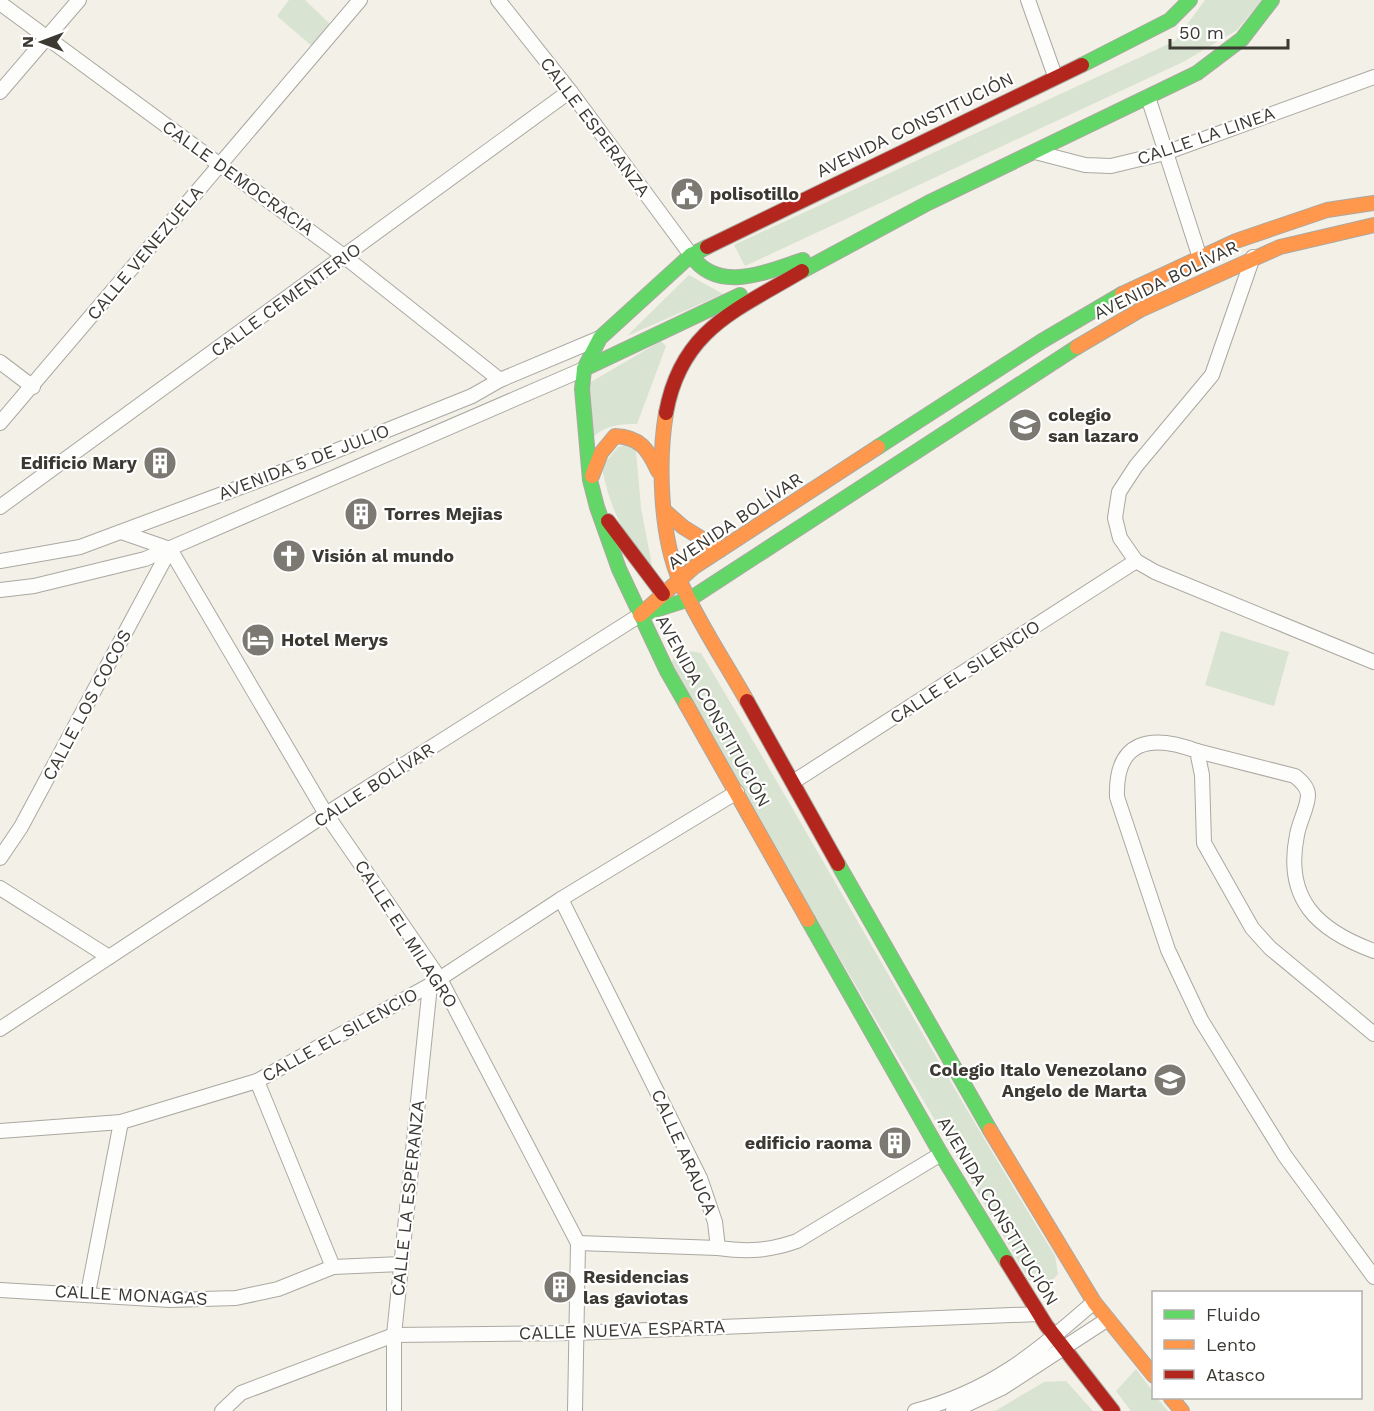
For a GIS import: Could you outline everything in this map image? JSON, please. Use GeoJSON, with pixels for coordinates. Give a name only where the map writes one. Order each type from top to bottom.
{"type":"FeatureCollection","features":[{"type":"Feature","properties":{"kind":"main road","name":"AVENIDA CONSTITUCIÓN"},"geometry":{"type":"LineString","coordinates":[[1113,1411],[1054,1337],[941,1154],[667,671],[619,569],[597,507],[590,480],[582,389],[584,369],[600,338],[691,255],[1170,20],[1190,0]]}},
{"type":"Feature","properties":{"kind":"main road","name":"AVENIDA CONSTITUCIÓN"},"geometry":{"type":"LineString","coordinates":[[1152,1374],[1094,1302],[950,1064],[679,580],[665,506],[660,457],[663,423],[669,398],[690,350],[706,329],[832,252],[1197,73],[1242,39],[1272,0]]}},
{"type":"Feature","properties":{"kind":"main road","name":"AVENIDA BOLÍVAR"},"geometry":{"type":"LineString","coordinates":[[640,615],[679,580],[720,550],[1101,305],[1134,287],[1236,241],[1327,210],[1374,203]]}},
{"type":"Feature","properties":{"kind":"main road","name":"AVENIDA BOLÍVAR"},"geometry":{"type":"LineString","coordinates":[[640,615],[690,599],[853,490],[1100,331],[1253,257],[1280,247],[1374,225]]}},
{"type":"Feature","properties":{"kind":"main road"},"geometry":{"type":"LineString","coordinates":[[691,255],[695,262],[734,279],[752,277],[832,252]]}},
{"type":"Feature","properties":{"kind":"main road"},"geometry":{"type":"LineString","coordinates":[[584,369],[832,252]]}},
{"type":"Feature","properties":{"kind":"main road"},"geometry":{"type":"LineString","coordinates":[[590,480],[601,453],[609,442],[615,436],[630,436],[649,450],[665,506],[683,527],[720,550]]}},
{"type":"Feature","properties":{"kind":"main road"},"geometry":{"type":"LineString","coordinates":[[597,507],[663,594]]}},
{"type":"Feature","properties":{"kind":"main road"},"geometry":{"type":"LineString","coordinates":[[1172,1399],[1182,1411]]}},
{"type":"Feature","properties":{"kind":"street"},"geometry":{"type":"LineString","coordinates":[[0,92],[79,0]]}},
{"type":"Feature","properties":{"kind":"street","name":"CALLE VENEZUELA"},"geometry":{"type":"LineString","coordinates":[[0,423],[360,0]]}},
{"type":"Feature","properties":{"kind":"street","name":"CALLE ESPERANZA"},"geometry":{"type":"LineString","coordinates":[[498,0],[570,91],[691,255]]}},
{"type":"Feature","properties":{"kind":"street"},"geometry":{"type":"LineString","coordinates":[[1028,0],[1055,76]]}},
{"type":"Feature","properties":{"kind":"street","name":"CALLE DEMOCRACIA"},"geometry":{"type":"LineString","coordinates":[[0,3],[345,257],[500,380]]}},
{"type":"Feature","properties":{"kind":"street","name":"CALLE LA LINEA"},"geometry":{"type":"LineString","coordinates":[[1035,152],[1085,165],[1111,166],[1165,153],[1374,77]]}},
{"type":"Feature","properties":{"kind":"street","name":"CALLE CEMENTERIO"},"geometry":{"type":"LineString","coordinates":[[0,507],[570,91]]}},
{"type":"Feature","properties":{"kind":"street"},"geometry":{"type":"LineString","coordinates":[[1148,97],[1200,258]]}},
{"type":"Feature","properties":{"kind":"street"},"geometry":{"type":"LineString","coordinates":[[1253,257],[1212,375],[1136,466],[1119,492],[1115,518],[1120,538],[1136,561],[1155,572],[1374,662]]}},
{"type":"Feature","properties":{"kind":"street","name":"AVENIDA 5 DE JULIO"},"geometry":{"type":"LineString","coordinates":[[0,561],[80,547],[309,462],[472,396],[500,380],[600,338]]}},
{"type":"Feature","properties":{"kind":"street"},"geometry":{"type":"LineString","coordinates":[[0,362],[33,387]]}},
{"type":"Feature","properties":{"kind":"street","name":"AVENIDA 5 DE JULIO"},"geometry":{"type":"LineString","coordinates":[[0,590],[34,586],[106,569],[170,549],[584,369]]}},
{"type":"Feature","properties":{"kind":"street"},"geometry":{"type":"LineString","coordinates":[[120,532],[170,549]]}},
{"type":"Feature","properties":{"kind":"street","name":"CALLE EL MILAGRO"},"geometry":{"type":"LineString","coordinates":[[170,549],[326,814],[435,982],[578,1243],[575,1411]]}},
{"type":"Feature","properties":{"kind":"street","name":"CALLE LOS COCOS"},"geometry":{"type":"LineString","coordinates":[[0,858],[21,827],[170,549]]}},
{"type":"Feature","properties":{"kind":"street","name":"CALLE EL SILENCIO"},"geometry":{"type":"LineString","coordinates":[[793,782],[1136,561]]}},
{"type":"Feature","properties":{"kind":"street","name":"CALLE BOLÍVAR"},"geometry":{"type":"LineString","coordinates":[[0,1029],[326,814],[640,615]]}},
{"type":"Feature","properties":{"kind":"street"},"geometry":{"type":"LineString","coordinates":[[1374,951],[1333,933],[1312,914],[1297,888],[1293,860],[1297,833],[1308,794],[1304,784],[1296,776],[1197,751],[1176,743],[1142,742],[1122,763],[1116,778],[1117,797],[1133,851],[1168,950],[1201,1020],[1285,1156],[1374,1277]]}},
{"type":"Feature","properties":{"kind":"street"},"geometry":{"type":"LineString","coordinates":[[1197,751],[1202,775],[1204,843],[1252,928],[1270,948],[1374,1034]]}},
{"type":"Feature","properties":{"kind":"street","name":"CALLE EL SILENCIO"},"geometry":{"type":"LineString","coordinates":[[0,1131],[121,1122],[257,1081],[435,982],[561,899],[737,792]]}},
{"type":"Feature","properties":{"kind":"street"},"geometry":{"type":"LineString","coordinates":[[0,888],[109,957]]}},
{"type":"Feature","properties":{"kind":"street","name":"CALLE ARAUCA"},"geometry":{"type":"LineString","coordinates":[[561,899],[700,1178],[715,1222],[717,1248]]}},
{"type":"Feature","properties":{"kind":"street","name":"CALLE LA ESPERANZA"},"geometry":{"type":"LineString","coordinates":[[394,1411],[394,1335],[400,1264],[435,982]]}},
{"type":"Feature","properties":{"kind":"street"},"geometry":{"type":"LineString","coordinates":[[257,1081],[333,1267]]}},
{"type":"Feature","properties":{"kind":"street"},"geometry":{"type":"LineString","coordinates":[[88,1293],[121,1122]]}},
{"type":"Feature","properties":{"kind":"street"},"geometry":{"type":"LineString","coordinates":[[578,1243],[717,1248],[746,1252],[773,1250],[796,1241],[941,1154]]}},
{"type":"Feature","properties":{"kind":"street","name":"CALLE MONAGAS"},"geometry":{"type":"LineString","coordinates":[[0,1290],[88,1293],[170,1300],[236,1298],[279,1289],[333,1267],[400,1264]]}},
{"type":"Feature","properties":{"kind":"street"},"geometry":{"type":"LineString","coordinates":[[915,1411],[947,1402],[1000,1378],[1054,1337],[1094,1302]]}},
{"type":"Feature","properties":{"kind":"street","name":"CALLE NUEVA ESPARTA"},"geometry":{"type":"LineString","coordinates":[[222,1411],[241,1393],[394,1335],[575,1333],[1039,1314]]}},
{"type":"Feature","properties":{"kind":"street"},"geometry":{"type":"LineString","coordinates":[[953,1411],[1002,1388],[1107,1319]]}},
{"type":"Feature","properties":{"kind":"green space"},"geometry":{"type":"Polygon","coordinates":[[[289,0],[305,0],[331,25],[312,46],[277,16],[289,0]]]}},
{"type":"Feature","properties":{"kind":"green space"},"geometry":{"type":"Polygon","coordinates":[[[1205,0],[1262,0],[1237,30],[1183,62],[745,266],[734,245],[1175,41],[1205,0]]]}},
{"type":"Feature","properties":{"kind":"green space"},"geometry":{"type":"Polygon","coordinates":[[[689,275],[723,294],[627,336],[689,275]]]}},
{"type":"Feature","properties":{"kind":"green space"},"geometry":{"type":"Polygon","coordinates":[[[661,341],[666,346],[637,424],[613,426],[602,430],[592,438],[584,386],[661,341]]]}},
{"type":"Feature","properties":{"kind":"green space"},"geometry":{"type":"Polygon","coordinates":[[[627,445],[636,451],[641,508],[653,571],[620,523],[605,482],[602,467],[618,447],[627,445]]]}},
{"type":"Feature","properties":{"kind":"green space"},"geometry":{"type":"Polygon","coordinates":[[[1221,631],[1289,652],[1274,706],[1205,685],[1221,631]]]}},
{"type":"Feature","properties":{"kind":"green space"},"geometry":{"type":"Polygon","coordinates":[[[685,650],[701,653],[1055,1256],[1058,1274],[1051,1282],[1029,1280],[669,668],[675,655],[685,650]]]}},
{"type":"Feature","properties":{"kind":"green space"},"geometry":{"type":"Polygon","coordinates":[[[1136,1369],[1152,1391],[1152,1399],[1158,1399],[1168,1411],[1131,1411],[1116,1391],[1136,1369]]]}},
{"type":"Feature","properties":{"kind":"green space"},"geometry":{"type":"Polygon","coordinates":[[[1066,1381],[1093,1411],[995,1411],[1044,1382],[1066,1381]]]}},
{"type":"Feature","properties":{"kind":"traffic: fast"},"geometry":{"type":"LineString","coordinates":[[1082,65],[1170,20],[1190,0]]}},
{"type":"Feature","properties":{"kind":"traffic: fast"},"geometry":{"type":"LineString","coordinates":[[802,271],[928,203],[1197,73],[1242,39],[1272,0]]}},
{"type":"Feature","properties":{"kind":"traffic: fast"},"geometry":{"type":"LineString","coordinates":[[686,704],[667,671],[619,569],[597,507],[590,480],[582,389],[584,369],[600,338],[691,255],[707,247]]}},
{"type":"Feature","properties":{"kind":"traffic: fast"},"geometry":{"type":"LineString","coordinates":[[691,255],[702,267],[715,274],[729,277],[759,274],[803,260]]}},
{"type":"Feature","properties":{"kind":"traffic: fast"},"geometry":{"type":"LineString","coordinates":[[878,447],[1042,341],[1122,294]]}},
{"type":"Feature","properties":{"kind":"traffic: fast"},"geometry":{"type":"LineString","coordinates":[[584,369],[740,295]]}},
{"type":"Feature","properties":{"kind":"traffic: fast"},"geometry":{"type":"LineString","coordinates":[[646,613],[690,599],[1077,347]]}},
{"type":"Feature","properties":{"kind":"traffic: fast"},"geometry":{"type":"LineString","coordinates":[[838,864],[990,1130]]}},
{"type":"Feature","properties":{"kind":"traffic: fast"},"geometry":{"type":"LineString","coordinates":[[808,920],[941,1154],[1007,1262]]}},
{"type":"Feature","properties":{"kind":"traffic: slow"},"geometry":{"type":"LineString","coordinates":[[1122,294],[1236,241],[1327,210],[1374,203]]}},
{"type":"Feature","properties":{"kind":"traffic: slow"},"geometry":{"type":"LineString","coordinates":[[1077,347],[1140,310],[1280,247],[1374,225]]}},
{"type":"Feature","properties":{"kind":"traffic: slow"},"geometry":{"type":"LineString","coordinates":[[666,413],[662,453],[662,498],[673,563],[695,612],[747,701]]}},
{"type":"Feature","properties":{"kind":"traffic: slow"},"geometry":{"type":"LineString","coordinates":[[592,476],[601,453],[615,436],[631,439],[642,446],[651,456],[658,471]]}},
{"type":"Feature","properties":{"kind":"traffic: slow"},"geometry":{"type":"LineString","coordinates":[[640,615],[694,567],[878,447]]}},
{"type":"Feature","properties":{"kind":"traffic: slow"},"geometry":{"type":"LineString","coordinates":[[666,512],[683,527],[720,550]]}},
{"type":"Feature","properties":{"kind":"traffic: slow"},"geometry":{"type":"LineString","coordinates":[[686,704],[808,920]]}},
{"type":"Feature","properties":{"kind":"traffic: slow"},"geometry":{"type":"LineString","coordinates":[[990,1130],[1094,1302],[1152,1374]]}},
{"type":"Feature","properties":{"kind":"traffic: slow"},"geometry":{"type":"LineString","coordinates":[[1172,1399],[1182,1411]]}},
{"type":"Feature","properties":{"kind":"traffic: jam"},"geometry":{"type":"LineString","coordinates":[[707,247],[1082,65]]}},
{"type":"Feature","properties":{"kind":"traffic: jam"},"geometry":{"type":"LineString","coordinates":[[666,413],[673,384],[684,361],[698,341],[734,311],[802,271]]}},
{"type":"Feature","properties":{"kind":"traffic: jam"},"geometry":{"type":"LineString","coordinates":[[608,521],[663,594]]}},
{"type":"Feature","properties":{"kind":"traffic: jam"},"geometry":{"type":"LineString","coordinates":[[747,701],[838,864]]}},
{"type":"Feature","properties":{"kind":"traffic: jam"},"geometry":{"type":"LineString","coordinates":[[1007,1262],[1046,1325],[1113,1411]]}},
{"type":"Feature","properties":{"kind":"place","name":"polisotillo"},"geometry":{"type":"Point","coordinates":[687,194]}},
{"type":"Feature","properties":{"kind":"place","name":"colegio san lazaro"},"geometry":{"type":"Point","coordinates":[1025,425]}},
{"type":"Feature","properties":{"kind":"place","name":"Edificio Mary"},"geometry":{"type":"Point","coordinates":[160,463]}},
{"type":"Feature","properties":{"kind":"place","name":"Torres Mejias"},"geometry":{"type":"Point","coordinates":[361,514]}},
{"type":"Feature","properties":{"kind":"place","name":"Visión al mundo"},"geometry":{"type":"Point","coordinates":[289,556]}},
{"type":"Feature","properties":{"kind":"place","name":"Hotel Merys"},"geometry":{"type":"Point","coordinates":[258,640]}},
{"type":"Feature","properties":{"kind":"place","name":"Colegio Italo Venezolano Angelo de Marta"},"geometry":{"type":"Point","coordinates":[1170,1080]}},
{"type":"Feature","properties":{"kind":"place","name":"edificio raoma"},"geometry":{"type":"Point","coordinates":[895,1143]}},
{"type":"Feature","properties":{"kind":"place","name":"Residencias las gaviotas"},"geometry":{"type":"Point","coordinates":[560,1287]}}]}
